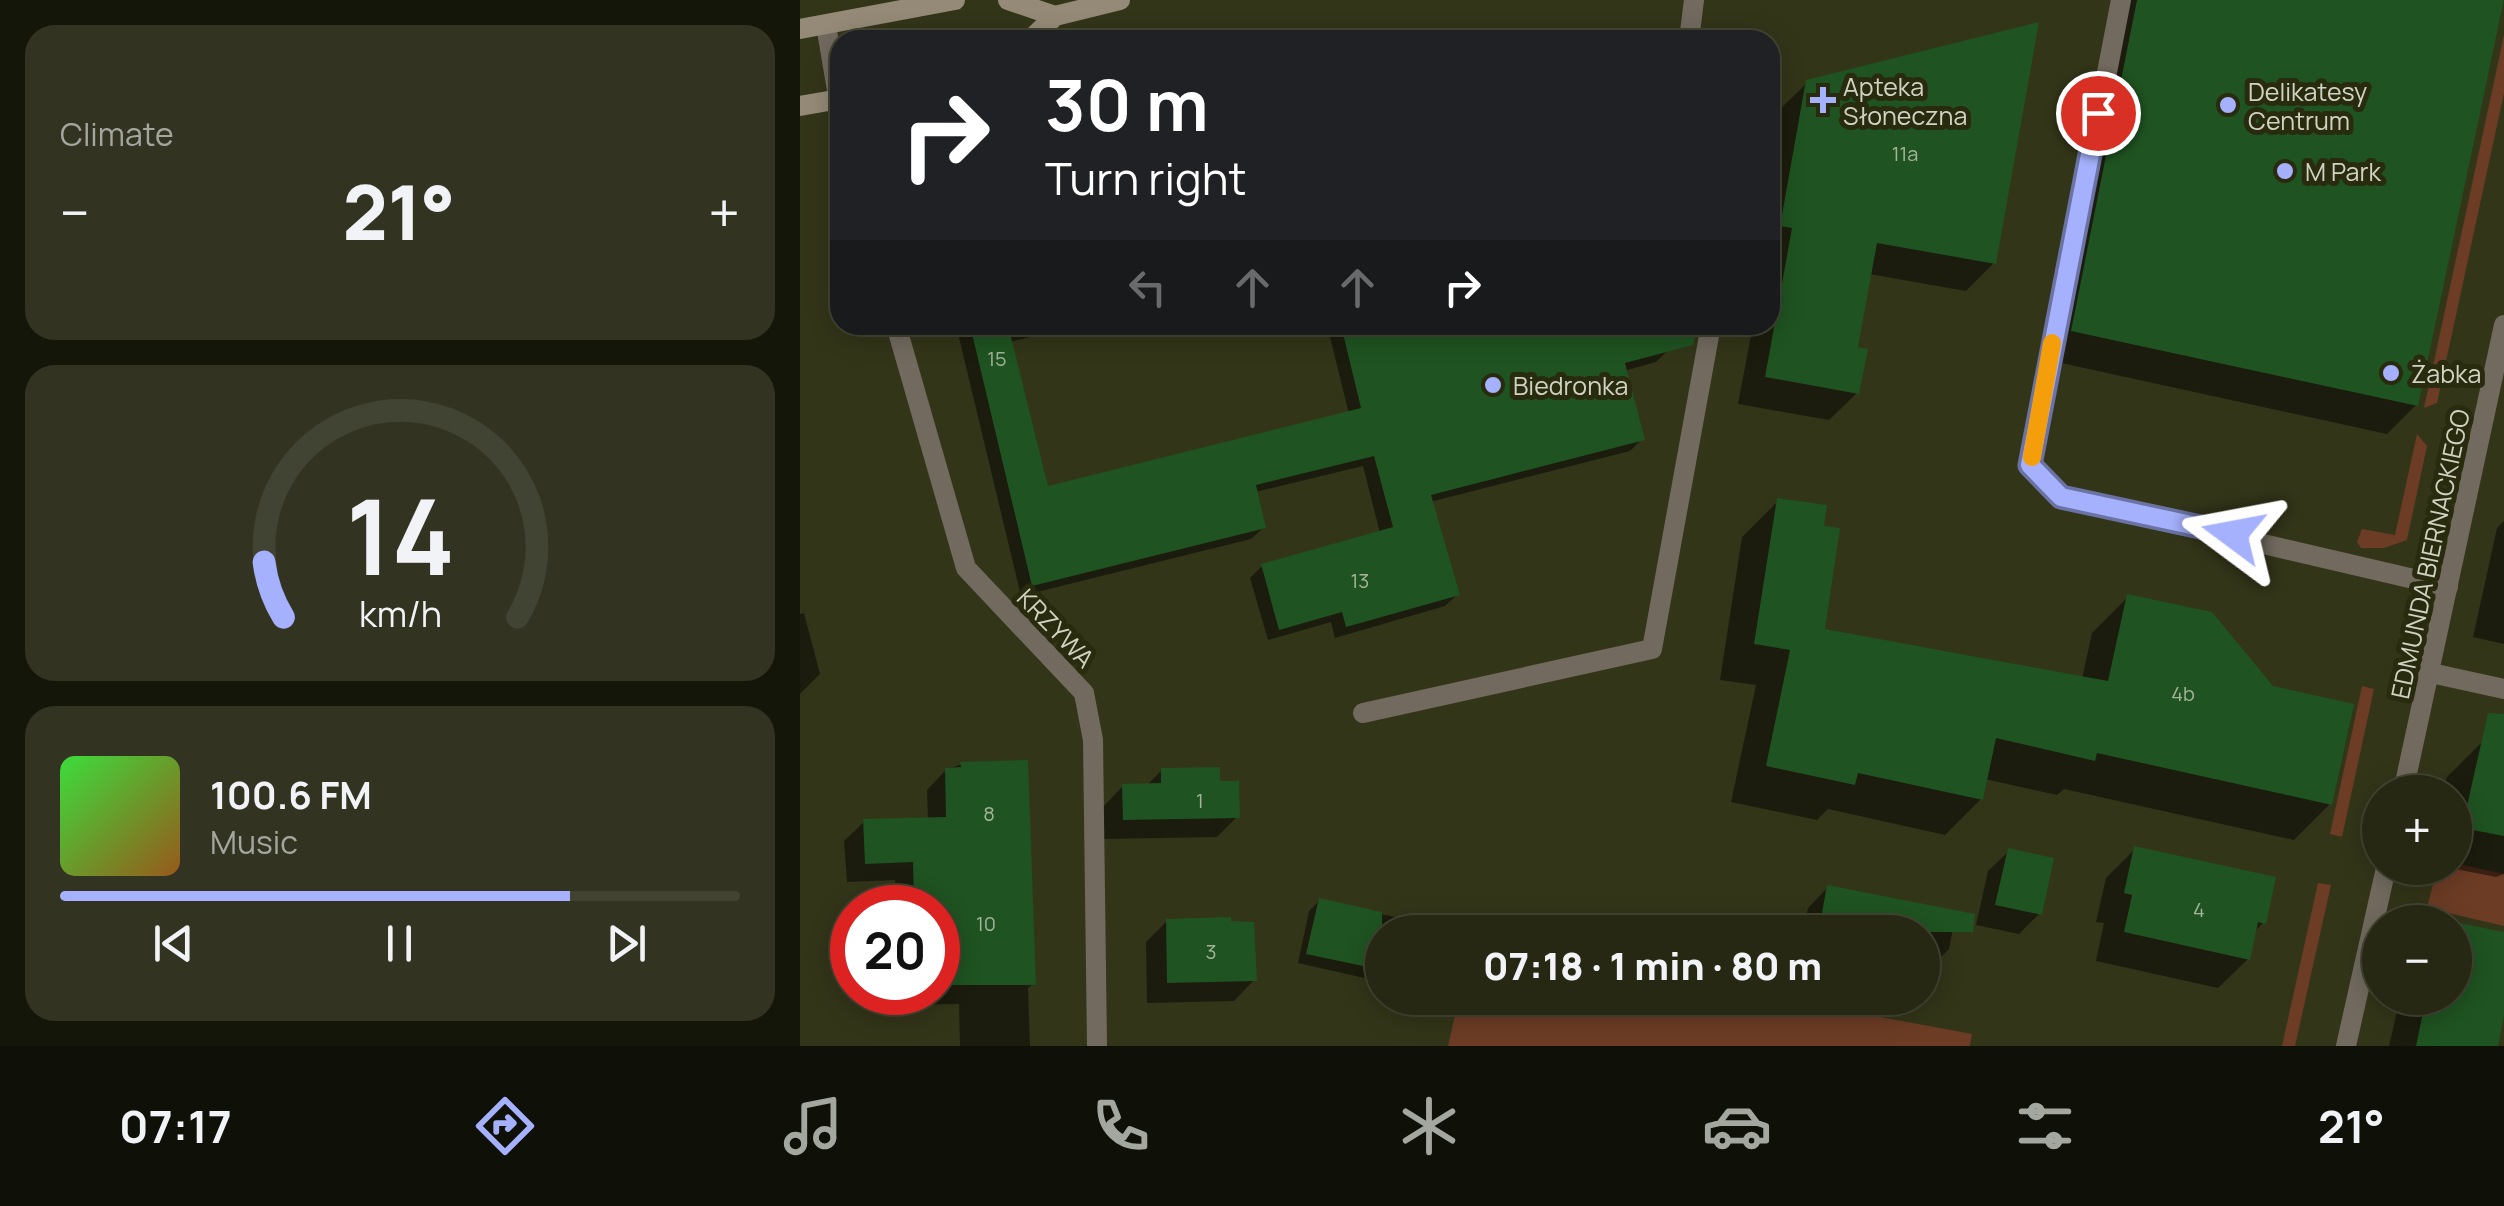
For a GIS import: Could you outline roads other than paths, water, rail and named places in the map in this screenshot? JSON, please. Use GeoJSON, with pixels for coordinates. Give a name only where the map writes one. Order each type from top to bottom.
{"type":"FeatureCollection","features":[{"type":"Feature","properties":{"kind":"street"},"geometry":{"type":"LineString","coordinates":[[800,29],[955,0]]}},
{"type":"Feature","properties":{"kind":"street"},"geometry":{"type":"LineString","coordinates":[[1008,0],[1055,16]]}},
{"type":"Feature","properties":{"kind":"street"},"geometry":{"type":"LineString","coordinates":[[1040,30],[1055,16],[1120,0]]}},
{"type":"Feature","properties":{"kind":"street"},"geometry":{"type":"LineString","coordinates":[[1690,30],[1694,0]]}},
{"type":"Feature","properties":{"kind":"street"},"geometry":{"type":"LineString","coordinates":[[2120,0],[2030,465],[2061,497],[2448,586]]}},
{"type":"Feature","properties":{"kind":"street"},"geometry":{"type":"LineString","coordinates":[[826,26],[830,49]]}},
{"type":"Feature","properties":{"kind":"street"},"geometry":{"type":"LineString","coordinates":[[800,106],[830,103]]}},
{"type":"Feature","properties":{"kind":"street","name":"EDMUNDA BIERNACKIEGO"},"geometry":{"type":"LineString","coordinates":[[2407,775],[2501,354],[2504,325]]}},
{"type":"Feature","properties":{"kind":"street","name":"KRZYWA"},"geometry":{"type":"LineString","coordinates":[[899,335],[966,568],[1084,693],[1093,740],[1098,1046]]}},
{"type":"Feature","properties":{"kind":"street"},"geometry":{"type":"LineString","coordinates":[[1364,714],[1652,648],[1709,335]]}},
{"type":"Feature","properties":{"kind":"street"},"geometry":{"type":"LineString","coordinates":[[2431,672],[2504,689]]}},
{"type":"Feature","properties":{"kind":"street"},"geometry":{"type":"LineString","coordinates":[[2346,1046],[2382,885]]}},
{"type":"Feature","properties":{"kind":"place","name":"Apteka Słoneczna"},"geometry":{"type":"Point","coordinates":[1823,100]}},
{"type":"Feature","properties":{"kind":"place","name":"Delikatesy Centrum"},"geometry":{"type":"Point","coordinates":[2228,105]}},
{"type":"Feature","properties":{"kind":"place","name":"M Park"},"geometry":{"type":"Point","coordinates":[2285,171]}},
{"type":"Feature","properties":{"kind":"place","name":"Żabka"},"geometry":{"type":"Point","coordinates":[2391,373]}},
{"type":"Feature","properties":{"kind":"place","name":"Biedronka"},"geometry":{"type":"Point","coordinates":[1493,385]}}]}
